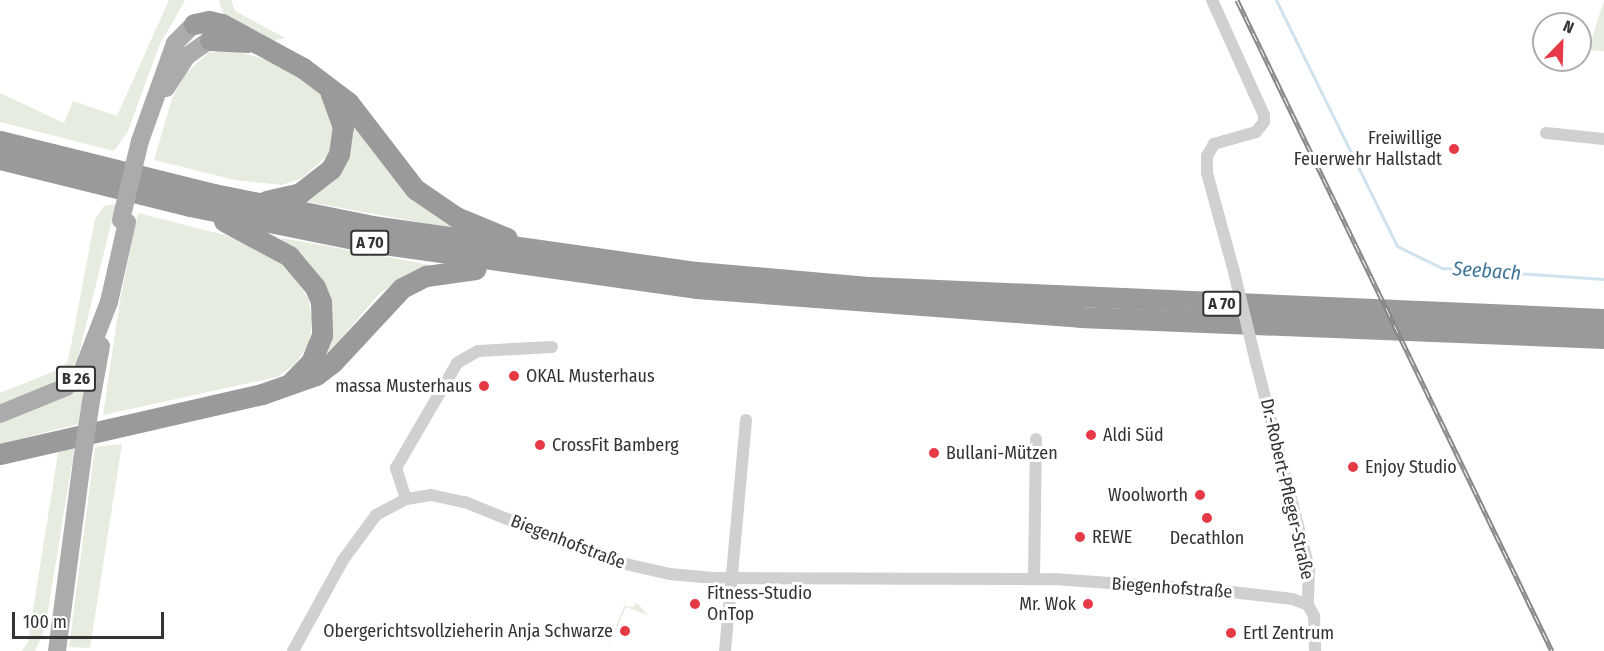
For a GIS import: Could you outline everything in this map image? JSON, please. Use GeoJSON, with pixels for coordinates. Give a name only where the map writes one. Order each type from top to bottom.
{"type":"FeatureCollection","features":[{"type":"Feature","properties":{"kind":"highway"},"geometry":{"type":"LineString","coordinates":[[194,24],[209,21],[222,24],[325,83],[348,102],[398,171],[434,204],[551,262]]}},
{"type":"Feature","properties":{"kind":"highway"},"geometry":{"type":"LineString","coordinates":[[210,40],[253,43]]}},
{"type":"Feature","properties":{"kind":"highway"},"geometry":{"type":"LineString","coordinates":[[253,202],[300,193],[331,169],[341,145],[343,127],[340,111],[325,83]]}},
{"type":"Feature","properties":{"kind":"highway","name":"A 70"},"geometry":{"type":"LineString","coordinates":[[0,141],[253,202],[551,262],[870,287],[1604,319]]}},
{"type":"Feature","properties":{"kind":"highway","name":"A 70"},"geometry":{"type":"LineString","coordinates":[[0,159],[190,206],[369,242],[551,262],[874,304],[1133,320],[1604,338]]}},
{"type":"Feature","properties":{"kind":"highway"},"geometry":{"type":"LineString","coordinates":[[190,206],[272,244],[289,256],[315,287],[321,302],[322,334],[311,362],[287,386]]}},
{"type":"Feature","properties":{"kind":"highway"},"geometry":{"type":"LineString","coordinates":[[0,454],[287,386],[316,375],[332,363],[388,299],[426,276],[472,269],[551,262]]}},
{"type":"Feature","properties":{"kind":"main road","name":"B 26"},"geometry":{"type":"LineString","coordinates":[[57,651],[91,401],[124,221],[143,142],[175,43],[194,24]]}},
{"type":"Feature","properties":{"kind":"main road","name":"B 26"},"geometry":{"type":"LineString","coordinates":[[143,142],[172,74],[193,50],[210,40]]}},
{"type":"Feature","properties":{"kind":"main road","name":"B 26"},"geometry":{"type":"LineString","coordinates":[[0,414],[75,381],[91,351],[109,302]]}},
{"type":"Feature","properties":{"kind":"main road"},"geometry":{"type":"LineString","coordinates":[[44,651],[60,626]]}},
{"type":"Feature","properties":{"kind":"street","name":"Dr.-Robert-Pfleger-Straße"},"geometry":{"type":"LineString","coordinates":[[1212,0],[1259,97],[1264,122],[1251,134],[1214,144],[1207,156],[1207,172],[1309,569],[1308,605],[1314,616],[1315,651]]}},
{"type":"Feature","properties":{"kind":"street"},"geometry":{"type":"LineString","coordinates":[[1546,133],[1604,139]]}},
{"type":"Feature","properties":{"kind":"street"},"geometry":{"type":"LineString","coordinates":[[406,499],[397,480],[396,468],[457,363],[478,351],[552,346]]}},
{"type":"Feature","properties":{"kind":"street"},"geometry":{"type":"LineString","coordinates":[[725,651],[746,420]]}},
{"type":"Feature","properties":{"kind":"street"},"geometry":{"type":"LineString","coordinates":[[1034,579],[1036,439]]}},
{"type":"Feature","properties":{"kind":"street","name":"Biegenhofstraße"},"geometry":{"type":"LineString","coordinates":[[293,651],[363,529],[385,507],[406,499],[431,495],[465,502],[590,554],[641,569],[733,578],[1034,579],[1222,591],[1293,599],[1308,605]]}},
{"type":"Feature","properties":{"kind":"shaded area"},"geometry":{"type":"Polygon","coordinates":[[[169,0],[185,0],[159,46],[128,131],[114,151],[0,122],[0,93],[64,123],[73,101],[117,116],[169,0]]]}},
{"type":"Feature","properties":{"kind":"shaded area"},"geometry":{"type":"Polygon","coordinates":[[[219,0],[231,0],[235,11],[285,38],[272,41],[223,14],[219,0]]]}},
{"type":"Feature","properties":{"kind":"shaded area"},"geometry":{"type":"Polygon","coordinates":[[[1604,1],[1604,51],[1592,50],[1596,25],[1604,1]]]}},
{"type":"Feature","properties":{"kind":"shaded area"},"geometry":{"type":"Polygon","coordinates":[[[228,49],[274,62],[317,89],[329,103],[334,122],[329,154],[302,178],[282,185],[235,180],[154,160],[172,99],[185,74],[208,53],[228,49]]]}},
{"type":"Feature","properties":{"kind":"shaded area"},"geometry":{"type":"Polygon","coordinates":[[[346,117],[468,231],[298,200],[308,194],[346,117]]]}},
{"type":"Feature","properties":{"kind":"shaded area"},"geometry":{"type":"Polygon","coordinates":[[[116,204],[77,361],[57,383],[0,405],[0,393],[58,370],[68,361],[95,219],[104,206],[116,204]]]}},
{"type":"Feature","properties":{"kind":"shaded area"},"geometry":{"type":"Polygon","coordinates":[[[138,213],[228,236],[261,251],[290,270],[308,298],[312,319],[309,344],[295,364],[277,377],[103,415],[120,300],[138,213]]]}},
{"type":"Feature","properties":{"kind":"shaded area"},"geometry":{"type":"Polygon","coordinates":[[[281,238],[430,265],[401,278],[378,295],[319,364],[331,332],[281,238]]]}},
{"type":"Feature","properties":{"kind":"shaded area"},"geometry":{"type":"Polygon","coordinates":[[[76,391],[83,392],[78,424],[0,444],[0,423],[76,391]]]}},
{"type":"Feature","properties":{"kind":"shaded area"},"geometry":{"type":"Polygon","coordinates":[[[75,444],[45,629],[35,651],[22,651],[28,642],[59,447],[75,444]]]}},
{"type":"Feature","properties":{"kind":"shaded area"},"geometry":{"type":"Polygon","coordinates":[[[122,444],[90,648],[69,647],[95,447],[122,444]]]}},
{"type":"Feature","properties":{"kind":"shaded area"},"geometry":{"type":"Polygon","coordinates":[[[636,602],[648,615],[626,607],[607,651],[624,606],[634,607],[636,602]]]}},
{"type":"Feature","properties":{"kind":"waterway","name":"Seebach"},"geometry":{"type":"LineString","coordinates":[[1276,0],[1397,246],[1442,268],[1604,279]]}},
{"type":"Feature","properties":{"kind":"railway"},"geometry":{"type":"LineString","coordinates":[[1237,0],[1552,651]]}},
{"type":"Feature","properties":{"kind":"place","name":"Freiwillige Feuerwehr Hallstadt"},"geometry":{"type":"Point","coordinates":[1454,149]}},
{"type":"Feature","properties":{"kind":"place","name":"OKAL Musterhaus"},"geometry":{"type":"Point","coordinates":[514,376]}},
{"type":"Feature","properties":{"kind":"place","name":"massa Musterhaus"},"geometry":{"type":"Point","coordinates":[484,386]}},
{"type":"Feature","properties":{"kind":"place","name":"Aldi Süd"},"geometry":{"type":"Point","coordinates":[1091,435]}},
{"type":"Feature","properties":{"kind":"place","name":"CrossFit Bamberg"},"geometry":{"type":"Point","coordinates":[540,445]}},
{"type":"Feature","properties":{"kind":"place","name":"Bullani-Mützen"},"geometry":{"type":"Point","coordinates":[934,453]}},
{"type":"Feature","properties":{"kind":"place","name":"Enjoy Studio"},"geometry":{"type":"Point","coordinates":[1353,467]}},
{"type":"Feature","properties":{"kind":"place","name":"Woolworth"},"geometry":{"type":"Point","coordinates":[1200,495]}},
{"type":"Feature","properties":{"kind":"place","name":"Decathlon"},"geometry":{"type":"Point","coordinates":[1207,518]}},
{"type":"Feature","properties":{"kind":"place","name":"REWE"},"geometry":{"type":"Point","coordinates":[1080,537]}},
{"type":"Feature","properties":{"kind":"place","name":"Fitness-Studio OnTop"},"geometry":{"type":"Point","coordinates":[695,604]}},
{"type":"Feature","properties":{"kind":"place","name":"Mr. Wok"},"geometry":{"type":"Point","coordinates":[1088,604]}},
{"type":"Feature","properties":{"kind":"place","name":"Obergerichtsvollzieherin Anja Schwarze"},"geometry":{"type":"Point","coordinates":[625,631]}},
{"type":"Feature","properties":{"kind":"place","name":"Ertl Zentrum"},"geometry":{"type":"Point","coordinates":[1231,633]}}]}
